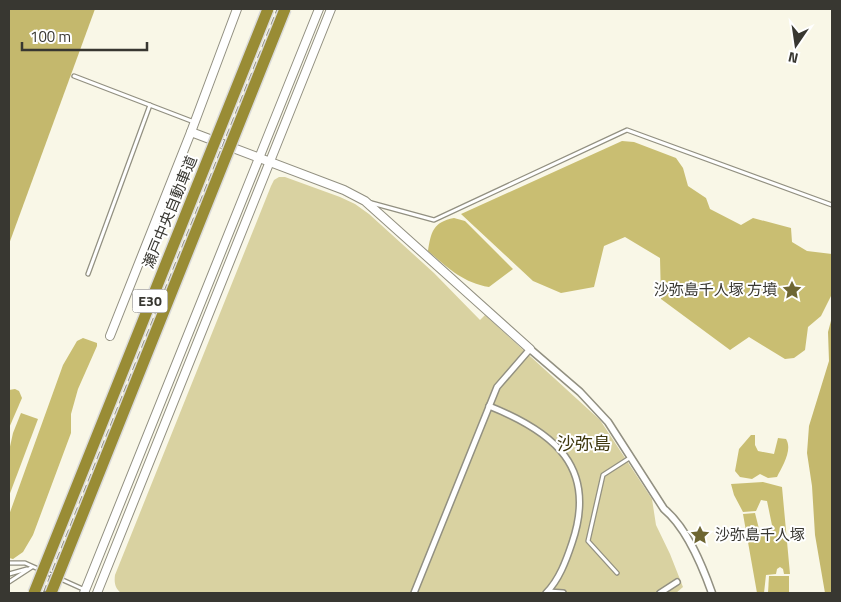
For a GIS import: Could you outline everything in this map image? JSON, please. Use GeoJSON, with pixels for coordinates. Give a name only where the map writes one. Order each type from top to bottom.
{"type":"FeatureCollection","features":[{"type":"Feature","properties":{"kind":"highway","name":"瀬戸中央自動車道"},"geometry":{"type":"LineString","coordinates":[[34,593],[268,9]]}},
{"type":"Feature","properties":{"kind":"highway","name":"瀬戸中央自動車道"},"geometry":{"type":"LineString","coordinates":[[52,593],[285,9]]}},
{"type":"Feature","properties":{"kind":"street"},"geometry":{"type":"LineString","coordinates":[[110,336],[195,122],[237,9]]}},
{"type":"Feature","properties":{"kind":"street"},"geometry":{"type":"LineString","coordinates":[[319,9],[85,592],[95,593],[331,9]]}},
{"type":"Feature","properties":{"kind":"street"},"geometry":{"type":"LineString","coordinates":[[191,132],[344,190],[365,202],[580,392],[608,422],[664,509],[695,551],[712,593]]}},
{"type":"Feature","properties":{"kind":"street"},"geometry":{"type":"LineString","coordinates":[[414,593],[497,388],[530,349]]}},
{"type":"Feature","properties":{"kind":"street"},"geometry":{"type":"LineString","coordinates":[[489,406],[514,416],[537,430],[559,449],[574,469],[580,505],[575,535],[566,560],[553,586],[547,592]]}},
{"type":"Feature","properties":{"kind":"street"},"geometry":{"type":"LineString","coordinates":[[660,593],[677,582]]}},
{"type":"Feature","properties":{"kind":"street"},"geometry":{"type":"LineString","coordinates":[[547,592],[563,593]]}},
{"type":"Feature","properties":{"kind":"lane"},"geometry":{"type":"LineString","coordinates":[[74,76],[195,122]]}},
{"type":"Feature","properties":{"kind":"lane"},"geometry":{"type":"LineString","coordinates":[[88,274],[150,105]]}},
{"type":"Feature","properties":{"kind":"lane"},"geometry":{"type":"LineString","coordinates":[[365,202],[376,203],[434,220],[627,130],[832,205]]}},
{"type":"Feature","properties":{"kind":"lane"},"geometry":{"type":"LineString","coordinates":[[617,573],[588,540],[603,475],[632,457]]}},
{"type":"Feature","properties":{"kind":"lane"},"geometry":{"type":"LineString","coordinates":[[9,563],[25,564],[33,567],[85,592]]}},
{"type":"Feature","properties":{"kind":"lane"},"geometry":{"type":"LineString","coordinates":[[9,574],[33,567]]}},
{"type":"Feature","properties":{"kind":"lane"},"geometry":{"type":"LineString","coordinates":[[9,582],[33,567]]}},
{"type":"Feature","properties":{"kind":"shaded area"},"geometry":{"type":"Polygon","coordinates":[[[9,9],[95,9],[9,244],[9,9]]]}},
{"type":"Feature","properties":{"kind":"shaded area"},"geometry":{"type":"Polygon","coordinates":[[[622,141],[634,142],[676,158],[683,168],[688,186],[706,198],[710,209],[741,225],[753,218],[791,228],[792,242],[807,251],[832,254],[832,294],[821,316],[808,327],[805,350],[794,358],[785,359],[749,337],[730,350],[661,299],[660,258],[625,237],[604,246],[594,287],[561,293],[533,281],[461,214],[622,141]]]}},
{"type":"Feature","properties":{"kind":"shaded area"},"geometry":{"type":"Polygon","coordinates":[[[279,177],[285,177],[340,197],[355,204],[369,214],[434,273],[480,320],[485,315],[600,420],[652,499],[656,525],[683,587],[676,593],[121,593],[119,591],[115,585],[115,575],[271,186],[274,180],[279,177]]]}},
{"type":"Feature","properties":{"kind":"shaded area"},"geometry":{"type":"Polygon","coordinates":[[[454,218],[465,221],[513,269],[489,287],[463,278],[428,251],[430,238],[437,225],[454,218]]]}},
{"type":"Feature","properties":{"kind":"shaded area"},"geometry":{"type":"Polygon","coordinates":[[[832,317],[832,593],[825,593],[815,535],[812,486],[807,453],[809,426],[829,361],[828,332],[832,317]]]}},
{"type":"Feature","properties":{"kind":"shaded area"},"geometry":{"type":"Polygon","coordinates":[[[83,338],[97,343],[97,346],[78,389],[71,414],[71,433],[33,535],[23,552],[13,559],[9,558],[9,515],[63,365],[77,341],[83,338]]]}},
{"type":"Feature","properties":{"kind":"shaded area"},"geometry":{"type":"Polygon","coordinates":[[[15,389],[19,391],[22,398],[9,428],[9,390],[15,389]]]}},
{"type":"Feature","properties":{"kind":"shaded area"},"geometry":{"type":"Polygon","coordinates":[[[21,413],[38,419],[9,496],[9,451],[13,433],[21,413]]]}},
{"type":"Feature","properties":{"kind":"shaded area"},"geometry":{"type":"Polygon","coordinates":[[[751,435],[755,435],[755,445],[758,451],[774,454],[778,438],[786,439],[788,453],[777,477],[768,478],[760,474],[752,479],[740,477],[735,471],[739,449],[751,435]]]}},
{"type":"Feature","properties":{"kind":"shaded area"},"geometry":{"type":"Polygon","coordinates":[[[763,482],[782,487],[790,574],[784,574],[783,569],[780,567],[777,569],[776,574],[766,575],[764,593],[757,593],[743,514],[755,513],[760,533],[773,530],[767,501],[761,500],[756,511],[743,512],[734,495],[731,484],[763,482]]]}},
{"type":"Feature","properties":{"kind":"shaded area"},"geometry":{"type":"Polygon","coordinates":[[[769,576],[789,576],[789,593],[768,593],[769,576]]]}},
{"type":"Feature","properties":{"kind":"railway"},"geometry":{"type":"LineString","coordinates":[[44,593],[278,9]]}},
{"type":"Feature","properties":{"kind":"place","name":"沙弥島千人塚 方墳"},"geometry":{"type":"Point","coordinates":[792,290]}},
{"type":"Feature","properties":{"kind":"place","name":"沙弥島千人塚"},"geometry":{"type":"Point","coordinates":[700,535]}},
{"type":"Feature","properties":{"kind":"district","name":"沙弥島"},"geometry":{"type":"Point","coordinates":[584,444]}}]}
